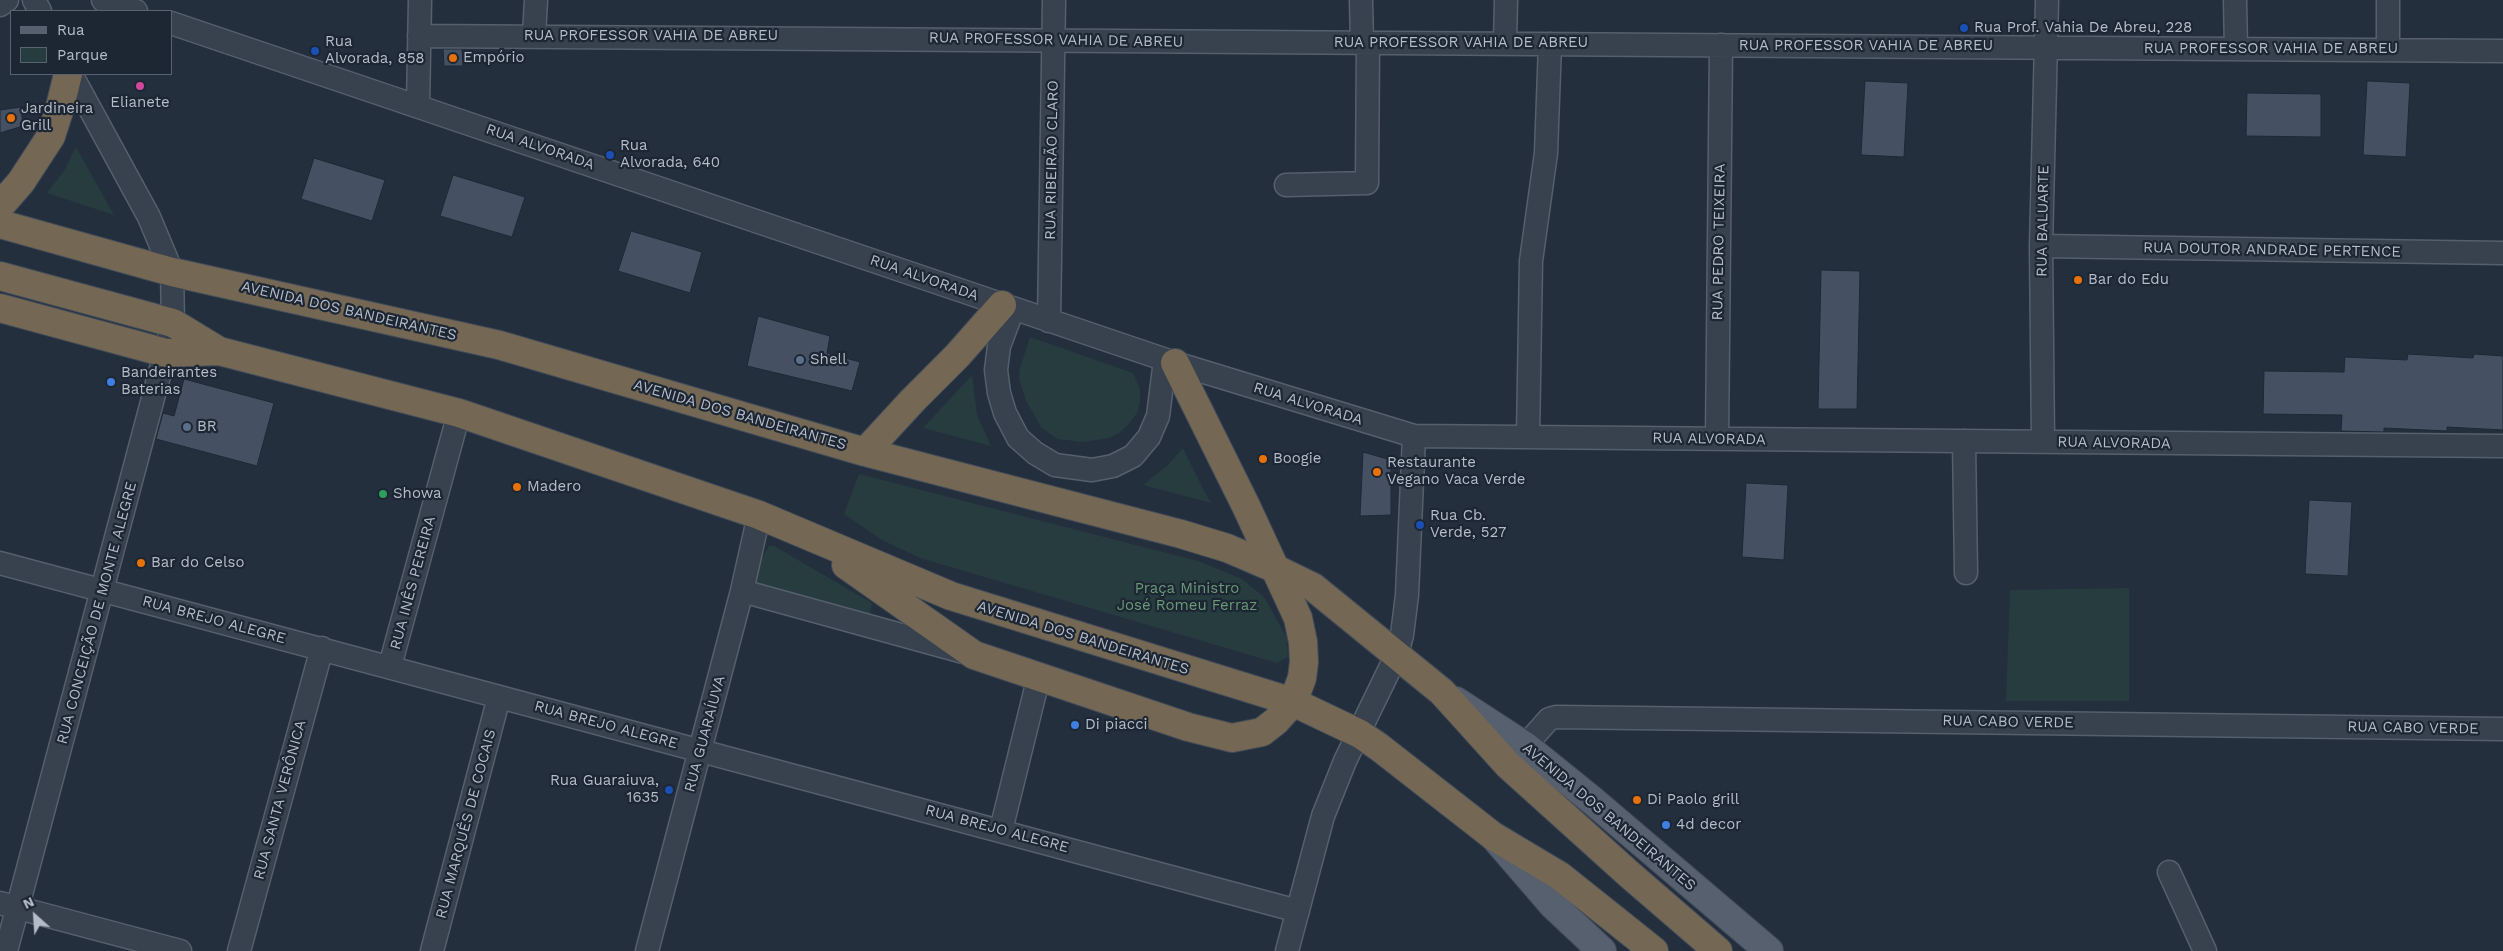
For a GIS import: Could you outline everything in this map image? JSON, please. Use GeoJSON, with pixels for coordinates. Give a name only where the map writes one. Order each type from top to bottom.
{"type":"FeatureCollection","features":[{"type":"Feature","properties":{"kind":"highway"},"geometry":{"type":"LineString","coordinates":[[0,206],[25,176],[51,136],[70,75]]}},
{"type":"Feature","properties":{"kind":"highway","name":"AVENIDA DOS BANDEIRANTES"},"geometry":{"type":"LineString","coordinates":[[0,224],[172,272],[499,345],[865,452],[1181,534],[1227,548],[1313,587],[1397,654],[1442,692],[1508,764],[1630,875],[1718,951]]}},
{"type":"Feature","properties":{"kind":"highway","name":"AVENIDA DOS BANDEIRANTES"},"geometry":{"type":"LineString","coordinates":[[0,276],[173,323],[219,351]]}},
{"type":"Feature","properties":{"kind":"highway"},"geometry":{"type":"LineString","coordinates":[[865,452],[913,400],[1007,307]]}},
{"type":"Feature","properties":{"kind":"highway","name":"AVENIDA DOS BANDEIRANTES"},"geometry":{"type":"LineString","coordinates":[[0,308],[166,353],[219,351],[459,413],[759,515],[951,596],[1293,702],[1360,734],[1380,746],[1493,836],[1560,876],[1654,951]]}},
{"type":"Feature","properties":{"kind":"highway"},"geometry":{"type":"LineString","coordinates":[[803,534],[974,655],[1188,727],[1232,738],[1262,732],[1276,721],[1293,702],[1302,678],[1304,662],[1303,642],[1298,618],[1276,569],[1170,361]]}},
{"type":"Feature","properties":{"kind":"main road","name":"AVENIDA DOS BANDEIRANTES"},"geometry":{"type":"LineString","coordinates":[[1442,692],[1525,746],[1593,801],[1769,951]]}},
{"type":"Feature","properties":{"kind":"main road","name":"AVENIDA DOS BANDEIRANTES"},"geometry":{"type":"LineString","coordinates":[[1493,836],[1553,905],[1602,951]]}},
{"type":"Feature","properties":{"kind":"street"},"geometry":{"type":"LineString","coordinates":[[0,5],[8,0]]}},
{"type":"Feature","properties":{"kind":"street"},"geometry":{"type":"LineString","coordinates":[[103,0],[133,10]]}},
{"type":"Feature","properties":{"kind":"street"},"geometry":{"type":"LineString","coordinates":[[418,106],[420,0]]}},
{"type":"Feature","properties":{"kind":"street"},"geometry":{"type":"LineString","coordinates":[[534,36],[536,0]]}},
{"type":"Feature","properties":{"kind":"street","name":"RUA RIBEIRÃO CLARO"},"geometry":{"type":"LineString","coordinates":[[1049,321],[1054,0]]}},
{"type":"Feature","properties":{"kind":"street"},"geometry":{"type":"LineString","coordinates":[[1286,185],[1367,183],[1365,42],[1361,0]]}},
{"type":"Feature","properties":{"kind":"street"},"geometry":{"type":"LineString","coordinates":[[1505,44],[1506,0]]}},
{"type":"Feature","properties":{"kind":"street","name":"RUA BALUARTE"},"geometry":{"type":"LineString","coordinates":[[2043,442],[2041,246],[2047,0]]}},
{"type":"Feature","properties":{"kind":"street"},"geometry":{"type":"LineString","coordinates":[[2235,0],[2236,49]]}},
{"type":"Feature","properties":{"kind":"street"},"geometry":{"type":"LineString","coordinates":[[2388,0],[2388,50]]}},
{"type":"Feature","properties":{"kind":"street","name":"RUA ALVORADA"},"geometry":{"type":"LineString","coordinates":[[172,23],[1049,321],[1170,361],[1414,436],[2503,446]]}},
{"type":"Feature","properties":{"kind":"street","name":"RUA PROFESSOR VAHIA DE ABREU"},"geometry":{"type":"LineString","coordinates":[[419,36],[2503,51]]}},
{"type":"Feature","properties":{"kind":"street"},"geometry":{"type":"LineString","coordinates":[[1528,437],[1531,261],[1546,153],[1550,44]]}},
{"type":"Feature","properties":{"kind":"street","name":"RUA PEDRO TEIXEIRA"},"geometry":{"type":"LineString","coordinates":[[1717,439],[1721,45]]}},
{"type":"Feature","properties":{"kind":"street"},"geometry":{"type":"LineString","coordinates":[[71,75],[149,217],[172,272]]}},
{"type":"Feature","properties":{"kind":"street","name":"RUA DOUTOR ANDRADE PERTENCE"},"geometry":{"type":"LineString","coordinates":[[2041,246],[2503,253]]}},
{"type":"Feature","properties":{"kind":"street","name":"RUA CONCEIÇÃO DE MONTE ALEGRE"},"geometry":{"type":"LineString","coordinates":[[6,951],[9,905],[102,590],[166,353],[173,323],[172,272]]}},
{"type":"Feature","properties":{"kind":"street"},"geometry":{"type":"LineString","coordinates":[[1007,307],[996,370],[999,393],[1005,413],[1018,438],[1035,454],[1055,465],[1092,470],[1113,466],[1133,456],[1149,436],[1158,416],[1170,361]]}},
{"type":"Feature","properties":{"kind":"street","name":"RUA INÊS PEREIRA"},"geometry":{"type":"LineString","coordinates":[[390,666],[459,413]]}},
{"type":"Feature","properties":{"kind":"street"},"geometry":{"type":"LineString","coordinates":[[1287,951],[1324,816],[1346,761],[1397,654],[1406,611],[1414,436]]}},
{"type":"Feature","properties":{"kind":"street"},"geometry":{"type":"LineString","coordinates":[[1964,441],[1966,573]]}},
{"type":"Feature","properties":{"kind":"street","name":"RUA GUARAÍUVA"},"geometry":{"type":"LineString","coordinates":[[647,951],[742,591],[759,515]]}},
{"type":"Feature","properties":{"kind":"street","name":"RUA BREJO ALEGRE"},"geometry":{"type":"LineString","coordinates":[[0,563],[390,666],[499,697],[1298,911]]}},
{"type":"Feature","properties":{"kind":"street"},"geometry":{"type":"LineString","coordinates":[[742,591],[974,655]]}},
{"type":"Feature","properties":{"kind":"street","name":"RUA SANTA VERÔNICA"},"geometry":{"type":"LineString","coordinates":[[239,951],[322,648]]}},
{"type":"Feature","properties":{"kind":"street"},"geometry":{"type":"LineString","coordinates":[[1001,830],[1040,676]]}},
{"type":"Feature","properties":{"kind":"street","name":"RUA MARQUÊS DE COCAIS"},"geometry":{"type":"LineString","coordinates":[[432,951],[499,697]]}},
{"type":"Feature","properties":{"kind":"street","name":"RUA CABO VERDE"},"geometry":{"type":"LineString","coordinates":[[1525,746],[1549,719],[1556,717],[2503,729]]}},
{"type":"Feature","properties":{"kind":"street"},"geometry":{"type":"LineString","coordinates":[[2169,872],[2205,951]]}},
{"type":"Feature","properties":{"kind":"street"},"geometry":{"type":"LineString","coordinates":[[9,905],[180,951]]}},
{"type":"Feature","properties":{"kind":"green space"},"geometry":{"type":"Polygon","coordinates":[[[76,147],[114,215],[47,193],[64,171],[76,147]]]}},
{"type":"Feature","properties":{"kind":"green space"},"geometry":{"type":"Polygon","coordinates":[[[1030,337],[1133,373],[1140,389],[1140,402],[1137,413],[1127,426],[1109,438],[1083,442],[1057,439],[1041,427],[1026,401],[1019,378],[1020,368],[1030,337]]]}},
{"type":"Feature","properties":{"kind":"green space"},"geometry":{"type":"Polygon","coordinates":[[[972,375],[977,415],[991,446],[923,428],[972,375]]]}},
{"type":"Feature","properties":{"kind":"green space"},"geometry":{"type":"Polygon","coordinates":[[[1183,448],[1211,503],[1143,485],[1167,466],[1183,448]]]}},
{"type":"Feature","properties":{"kind":"green space","name":"Praça Ministro José Romeu Ferraz"},"geometry":{"type":"Polygon","coordinates":[[[859,474],[1198,561],[1242,579],[1264,597],[1287,638],[1288,657],[1277,663],[920,558],[882,540],[844,514],[859,474]]]}},
{"type":"Feature","properties":{"kind":"green space"},"geometry":{"type":"Polygon","coordinates":[[[769,546],[774,546],[872,603],[869,620],[759,587],[754,581],[760,561],[769,546]]]}},
{"type":"Feature","properties":{"kind":"green space"},"geometry":{"type":"Polygon","coordinates":[[[2129,588],[2129,701],[2006,701],[2010,590],[2129,588]]]}},
{"type":"Feature","properties":{"kind":"building","name":"Empório"},"geometry":{"type":"Polygon","coordinates":[[[443,49],[462,49],[463,66],[444,66],[443,49]]]}},
{"type":"Feature","properties":{"kind":"building"},"geometry":{"type":"Polygon","coordinates":[[[1865,81],[1908,83],[1904,157],[1861,155],[1865,81]]]}},
{"type":"Feature","properties":{"kind":"building"},"geometry":{"type":"Polygon","coordinates":[[[2367,81],[2410,83],[2406,157],[2363,155],[2367,81]]]}},
{"type":"Feature","properties":{"kind":"building"},"geometry":{"type":"Polygon","coordinates":[[[2247,93],[2321,94],[2321,137],[2246,136],[2247,93]]]}},
{"type":"Feature","properties":{"kind":"building","name":"Jardineira Grill"},"geometry":{"type":"Polygon","coordinates":[[[21,107],[23,126],[0,133],[0,110],[21,107]]]}},
{"type":"Feature","properties":{"kind":"building"},"geometry":{"type":"Polygon","coordinates":[[[314,158],[385,180],[372,221],[301,199],[314,158]]]}},
{"type":"Feature","properties":{"kind":"building"},"geometry":{"type":"Polygon","coordinates":[[[453,175],[525,197],[512,237],[440,216],[453,175]]]}},
{"type":"Feature","properties":{"kind":"building"},"geometry":{"type":"Polygon","coordinates":[[[631,231],[702,252],[690,293],[618,271],[631,231]]]}},
{"type":"Feature","properties":{"kind":"building"},"geometry":{"type":"Polygon","coordinates":[[[1821,270],[1860,271],[1857,409],[1818,409],[1821,270]]]}},
{"type":"Feature","properties":{"kind":"building","name":"Shell"},"geometry":{"type":"Polygon","coordinates":[[[758,316],[830,336],[827,353],[860,362],[852,391],[747,366],[758,316]]]}},
{"type":"Feature","properties":{"kind":"building"},"geometry":{"type":"Polygon","coordinates":[[[2408,354],[2473,358],[2474,354],[2503,356],[2503,430],[2447,427],[2447,431],[2384,428],[2384,432],[2341,431],[2342,415],[2263,414],[2264,371],[2344,372],[2345,357],[2407,360],[2408,354]]]}},
{"type":"Feature","properties":{"kind":"building","name":"BR"},"geometry":{"type":"Polygon","coordinates":[[[184,379],[274,403],[257,466],[156,439],[163,413],[174,416],[184,379]]]}},
{"type":"Feature","properties":{"kind":"building","name":"Restaurante Vegano Vaca Verde"},"geometry":{"type":"Polygon","coordinates":[[[1363,452],[1391,460],[1391,515],[1360,516],[1363,452]]]}},
{"type":"Feature","properties":{"kind":"building"},"geometry":{"type":"Polygon","coordinates":[[[1746,483],[1788,485],[1784,560],[1742,557],[1746,483]]]}},
{"type":"Feature","properties":{"kind":"building"},"geometry":{"type":"Polygon","coordinates":[[[2309,500],[2352,502],[2348,576],[2305,574],[2309,500]]]}},
{"type":"Feature","properties":{"kind":"place","name":"Rua Prof. Vahia De Abreu, 228"},"geometry":{"type":"Point","coordinates":[1964,28]}},
{"type":"Feature","properties":{"kind":"place","name":"Rua Alvorada, 858"},"geometry":{"type":"Point","coordinates":[315,51]}},
{"type":"Feature","properties":{"kind":"place","name":"Empório"},"geometry":{"type":"Point","coordinates":[453,58]}},
{"type":"Feature","properties":{"kind":"place","name":"Elianete"},"geometry":{"type":"Point","coordinates":[140,86]}},
{"type":"Feature","properties":{"kind":"place","name":"Jardineira Grill"},"geometry":{"type":"Point","coordinates":[11,118]}},
{"type":"Feature","properties":{"kind":"place","name":"Rua Alvorada, 640"},"geometry":{"type":"Point","coordinates":[610,155]}},
{"type":"Feature","properties":{"kind":"place","name":"Bar do Edu"},"geometry":{"type":"Point","coordinates":[2078,280]}},
{"type":"Feature","properties":{"kind":"place","name":"Shell"},"geometry":{"type":"Point","coordinates":[800,360]}},
{"type":"Feature","properties":{"kind":"place","name":"Bandeirantes Baterias"},"geometry":{"type":"Point","coordinates":[111,382]}},
{"type":"Feature","properties":{"kind":"place","name":"BR"},"geometry":{"type":"Point","coordinates":[187,427]}},
{"type":"Feature","properties":{"kind":"place","name":"Boogie"},"geometry":{"type":"Point","coordinates":[1263,459]}},
{"type":"Feature","properties":{"kind":"place","name":"Restaurante Vegano Vaca Verde"},"geometry":{"type":"Point","coordinates":[1377,472]}},
{"type":"Feature","properties":{"kind":"place","name":"Madero"},"geometry":{"type":"Point","coordinates":[517,487]}},
{"type":"Feature","properties":{"kind":"place","name":"Showa"},"geometry":{"type":"Point","coordinates":[383,494]}},
{"type":"Feature","properties":{"kind":"place","name":"Rua Cb. Verde, 527"},"geometry":{"type":"Point","coordinates":[1420,525]}},
{"type":"Feature","properties":{"kind":"place","name":"Bar do Celso"},"geometry":{"type":"Point","coordinates":[141,563]}},
{"type":"Feature","properties":{"kind":"place","name":"Di piacci"},"geometry":{"type":"Point","coordinates":[1075,725]}},
{"type":"Feature","properties":{"kind":"place","name":"Rua Guaraiuva, 1635"},"geometry":{"type":"Point","coordinates":[669,790]}},
{"type":"Feature","properties":{"kind":"place","name":"Di Paolo grill"},"geometry":{"type":"Point","coordinates":[1637,800]}},
{"type":"Feature","properties":{"kind":"place","name":"4d decor"},"geometry":{"type":"Point","coordinates":[1666,825]}}]}
